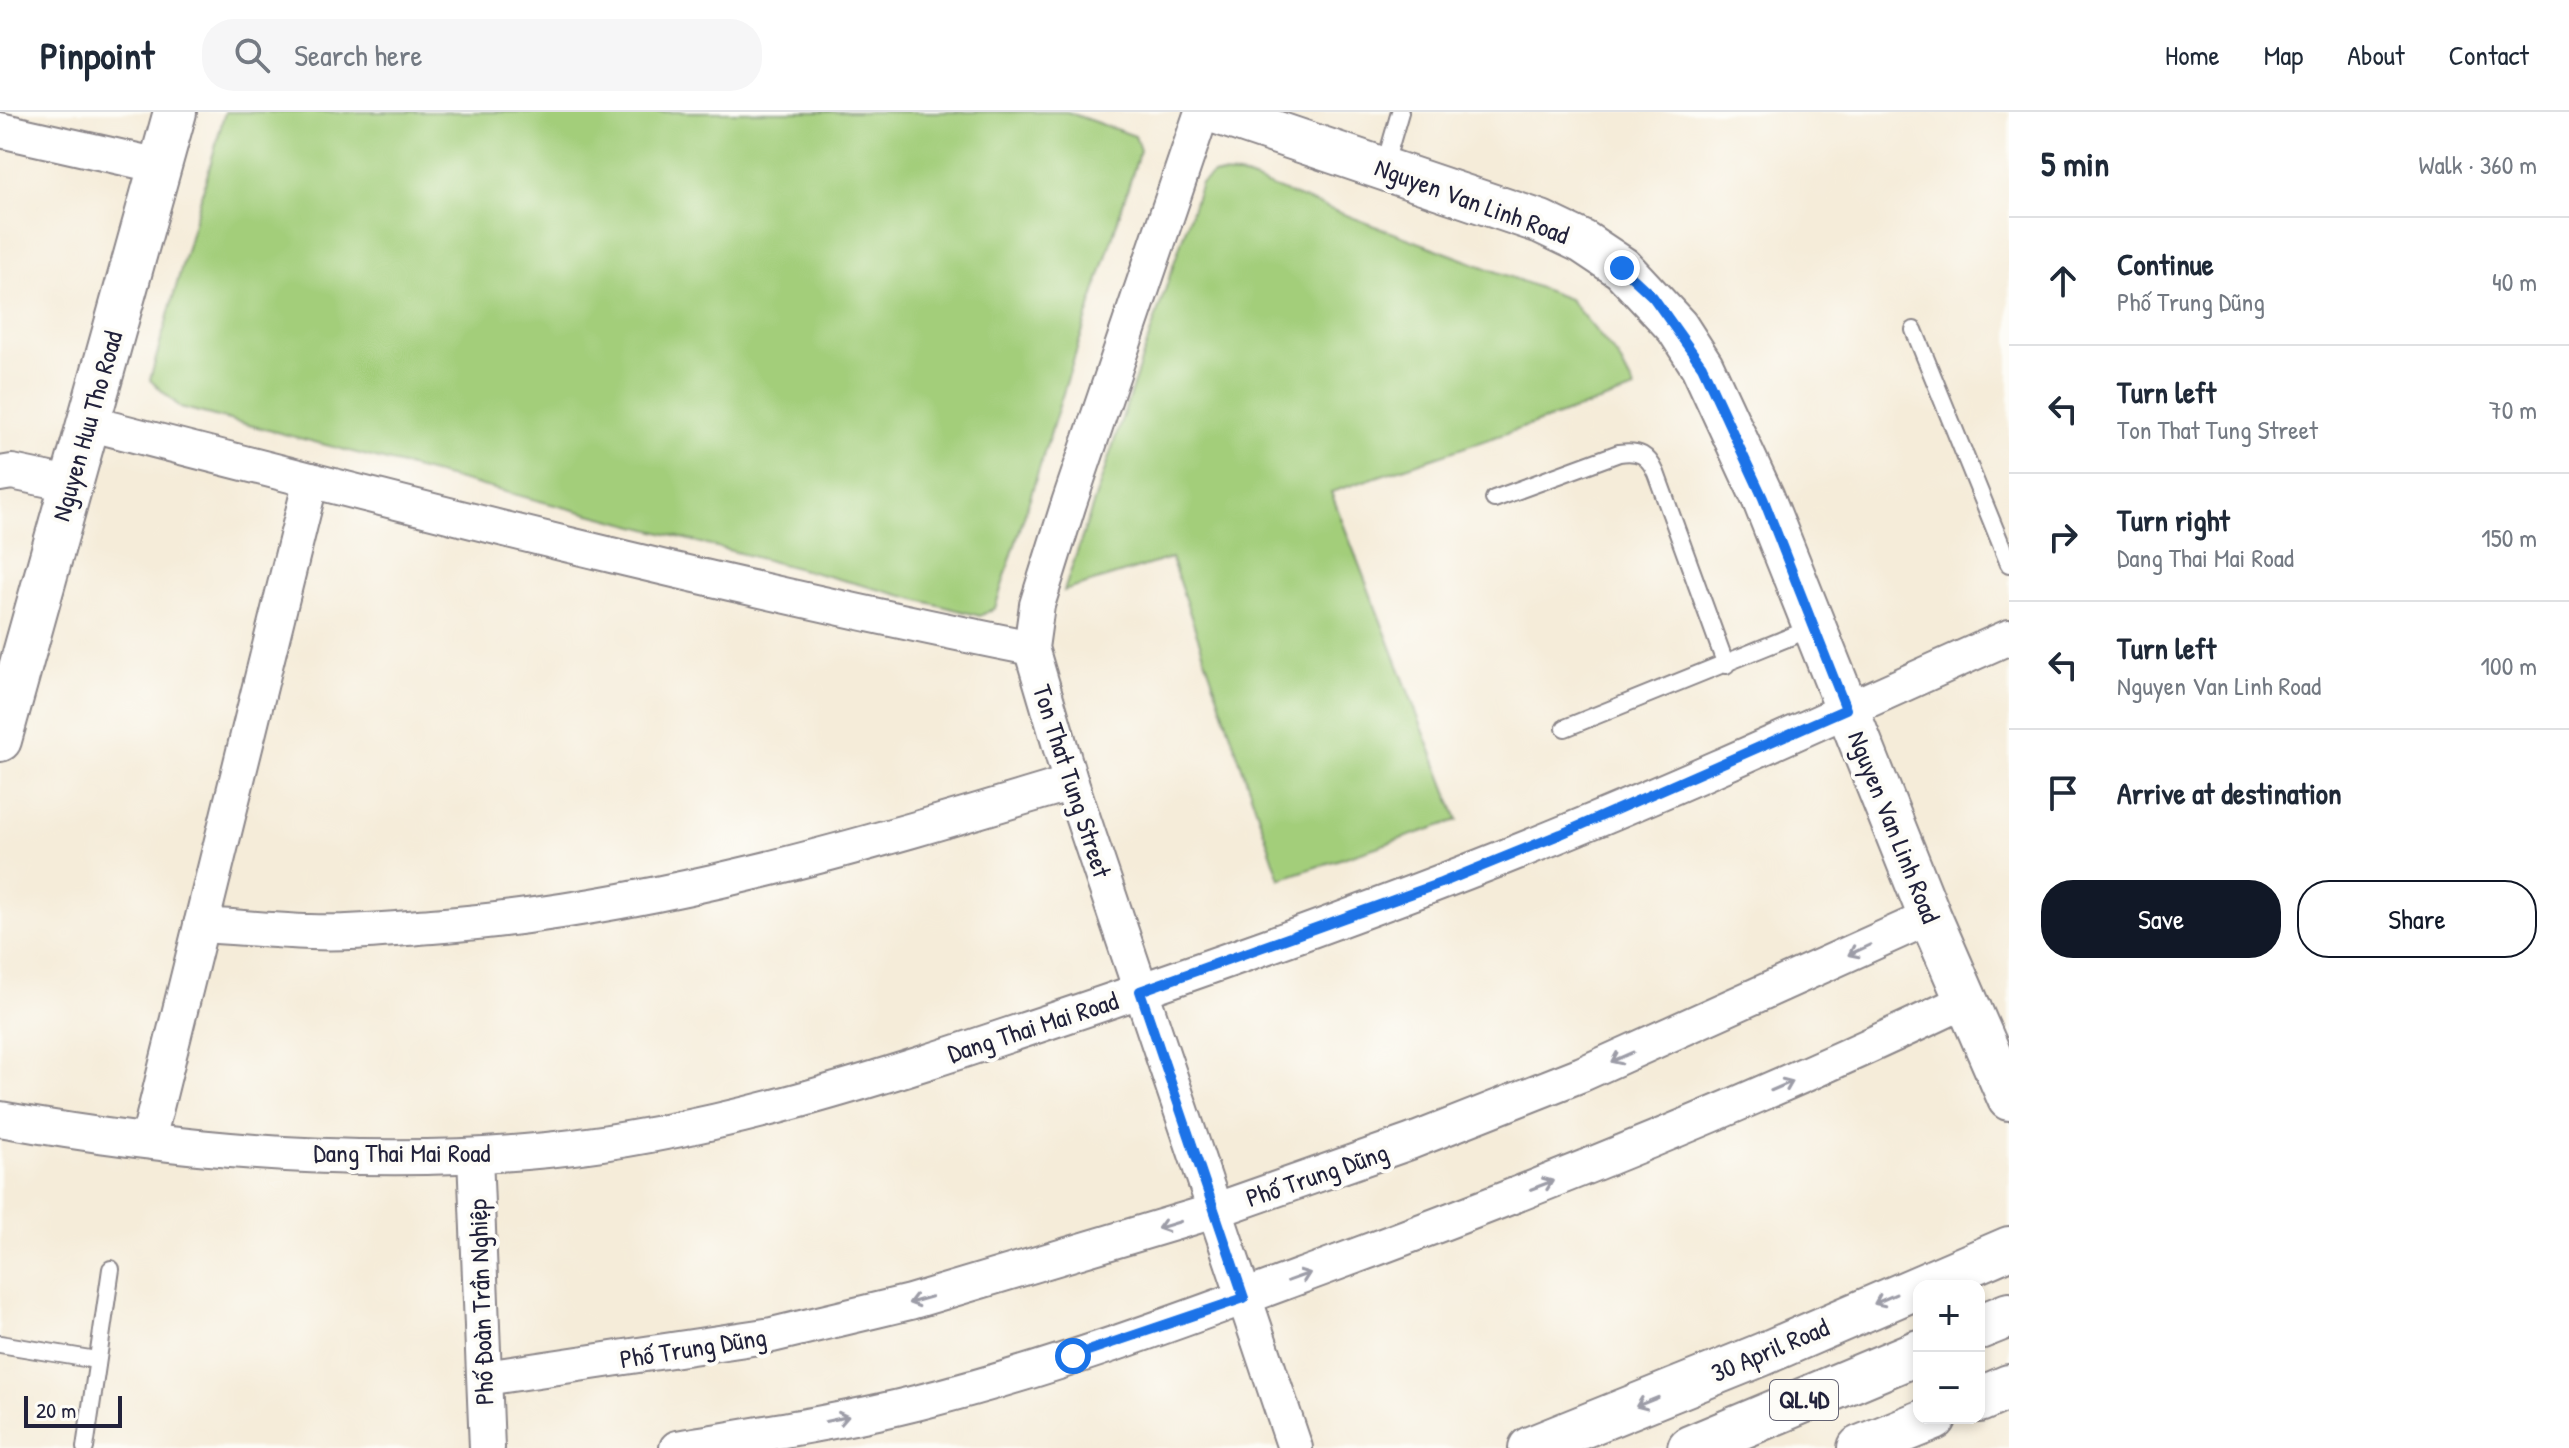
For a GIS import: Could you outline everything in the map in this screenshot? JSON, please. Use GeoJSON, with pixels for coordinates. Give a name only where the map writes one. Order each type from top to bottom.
{"type":"FeatureCollection","features":[{"type":"Feature","properties":{"kind":"highway"},"geometry":{"type":"LineString","coordinates":[[1985,1325],[2009,1315]]}},
{"type":"Feature","properties":{"kind":"highway","name":"QL.4D"},"geometry":{"type":"LineString","coordinates":[[1690,1448],[1913,1355]]}},
{"type":"Feature","properties":{"kind":"highway"},"geometry":{"type":"LineString","coordinates":[[1985,1397],[2009,1387]]}},
{"type":"Feature","properties":{"kind":"highway","name":"QL.4D"},"geometry":{"type":"LineString","coordinates":[[1860,1448],[1919,1424]]}},
{"type":"Feature","properties":{"kind":"street","name":"Nguyen Huu Tho Road"},"geometry":{"type":"LineString","coordinates":[[0,740],[175,112]]}},
{"type":"Feature","properties":{"kind":"street","name":"Ton That Tung Street"},"geometry":{"type":"LineString","coordinates":[[1202,112],[1069,503],[1037,605],[1031,648],[1071,783],[1295,1448]]}},
{"type":"Feature","properties":{"kind":"street","name":"Nguyen Van Linh Road"},"geometry":{"type":"LineString","coordinates":[[1215,112],[1541,222],[1583,242],[1622,268],[1653,297],[1694,353],[1724,412],[1930,917],[2009,1099]]}},
{"type":"Feature","properties":{"kind":"street"},"geometry":{"type":"LineString","coordinates":[[0,130],[160,166]]}},
{"type":"Feature","properties":{"kind":"street"},"geometry":{"type":"LineString","coordinates":[[88,423],[820,606],[1031,648]]}},
{"type":"Feature","properties":{"kind":"street"},"geometry":{"type":"LineString","coordinates":[[0,474],[12,472],[69,484]]}},
{"type":"Feature","properties":{"kind":"street"},"geometry":{"type":"LineString","coordinates":[[148,1140],[311,480]]}},
{"type":"Feature","properties":{"kind":"street","name":"Dang Thai Mai Road"},"geometry":{"type":"LineString","coordinates":[[0,1119],[148,1140],[370,1156],[475,1156],[637,1136],[767,1111],[881,1078],[1140,991],[1441,883],[1561,834],[2009,637]]}},
{"type":"Feature","properties":{"kind":"street"},"geometry":{"type":"LineString","coordinates":[[201,925],[313,933],[400,929],[489,922],[600,905],[707,883],[1071,783]]}},
{"type":"Feature","properties":{"kind":"street","name":"Phố Trung Dũng"},"geometry":{"type":"LineString","coordinates":[[485,1378],[772,1335],[910,1302],[1214,1211],[1410,1142],[1582,1074],[1930,917]]}},
{"type":"Feature","properties":{"kind":"street"},"geometry":{"type":"LineString","coordinates":[[677,1448],[920,1402],[1073,1356],[1244,1298],[1641,1146],[1810,1075],[1965,1001]]}},
{"type":"Feature","properties":{"kind":"street","name":"Phố Đoàn Trần Nghiệp"},"geometry":{"type":"LineString","coordinates":[[475,1156],[487,1448]]}},
{"type":"Feature","properties":{"kind":"street","name":"30 April Road"},"geometry":{"type":"LineString","coordinates":[[1530,1448],[1747,1361],[2009,1248]]}},
{"type":"Feature","properties":{"kind":"lane"},"geometry":{"type":"LineString","coordinates":[[1383,168],[1400,112]]}},
{"type":"Feature","properties":{"kind":"lane"},"geometry":{"type":"LineString","coordinates":[[1914,330],[2009,564]]}},
{"type":"Feature","properties":{"kind":"lane"},"geometry":{"type":"LineString","coordinates":[[1494,499],[1619,453],[1641,453],[1650,460],[1656,473],[1726,665]]}},
{"type":"Feature","properties":{"kind":"lane"},"geometry":{"type":"LineString","coordinates":[[1565,728],[1814,627]]}},
{"type":"Feature","properties":{"kind":"lane"},"geometry":{"type":"LineString","coordinates":[[85,1448],[111,1269]]}},
{"type":"Feature","properties":{"kind":"lane"},"geometry":{"type":"LineString","coordinates":[[0,1344],[96,1360]]}},
{"type":"Feature","properties":{"kind":"green space"},"geometry":{"type":"Polygon","coordinates":[[[225,112],[1067,112],[1135,136],[1140,150],[995,608],[980,616],[180,407],[150,380],[225,112]]]}},
{"type":"Feature","properties":{"kind":"green space"},"geometry":{"type":"Polygon","coordinates":[[[1213,174],[1240,175],[1569,299],[1618,357],[1635,390],[1331,492],[1458,820],[1280,879],[1171,558],[1064,591],[1201,183],[1213,174]]]}},
{"type":"Feature","properties":{"kind":"route"},"geometry":{"type":"LineString","coordinates":[[1073,1356],[1244,1298],[1140,991],[1441,883],[1846,709],[1763,498],[1702,366],[1653,297],[1622,268]]}}]}
